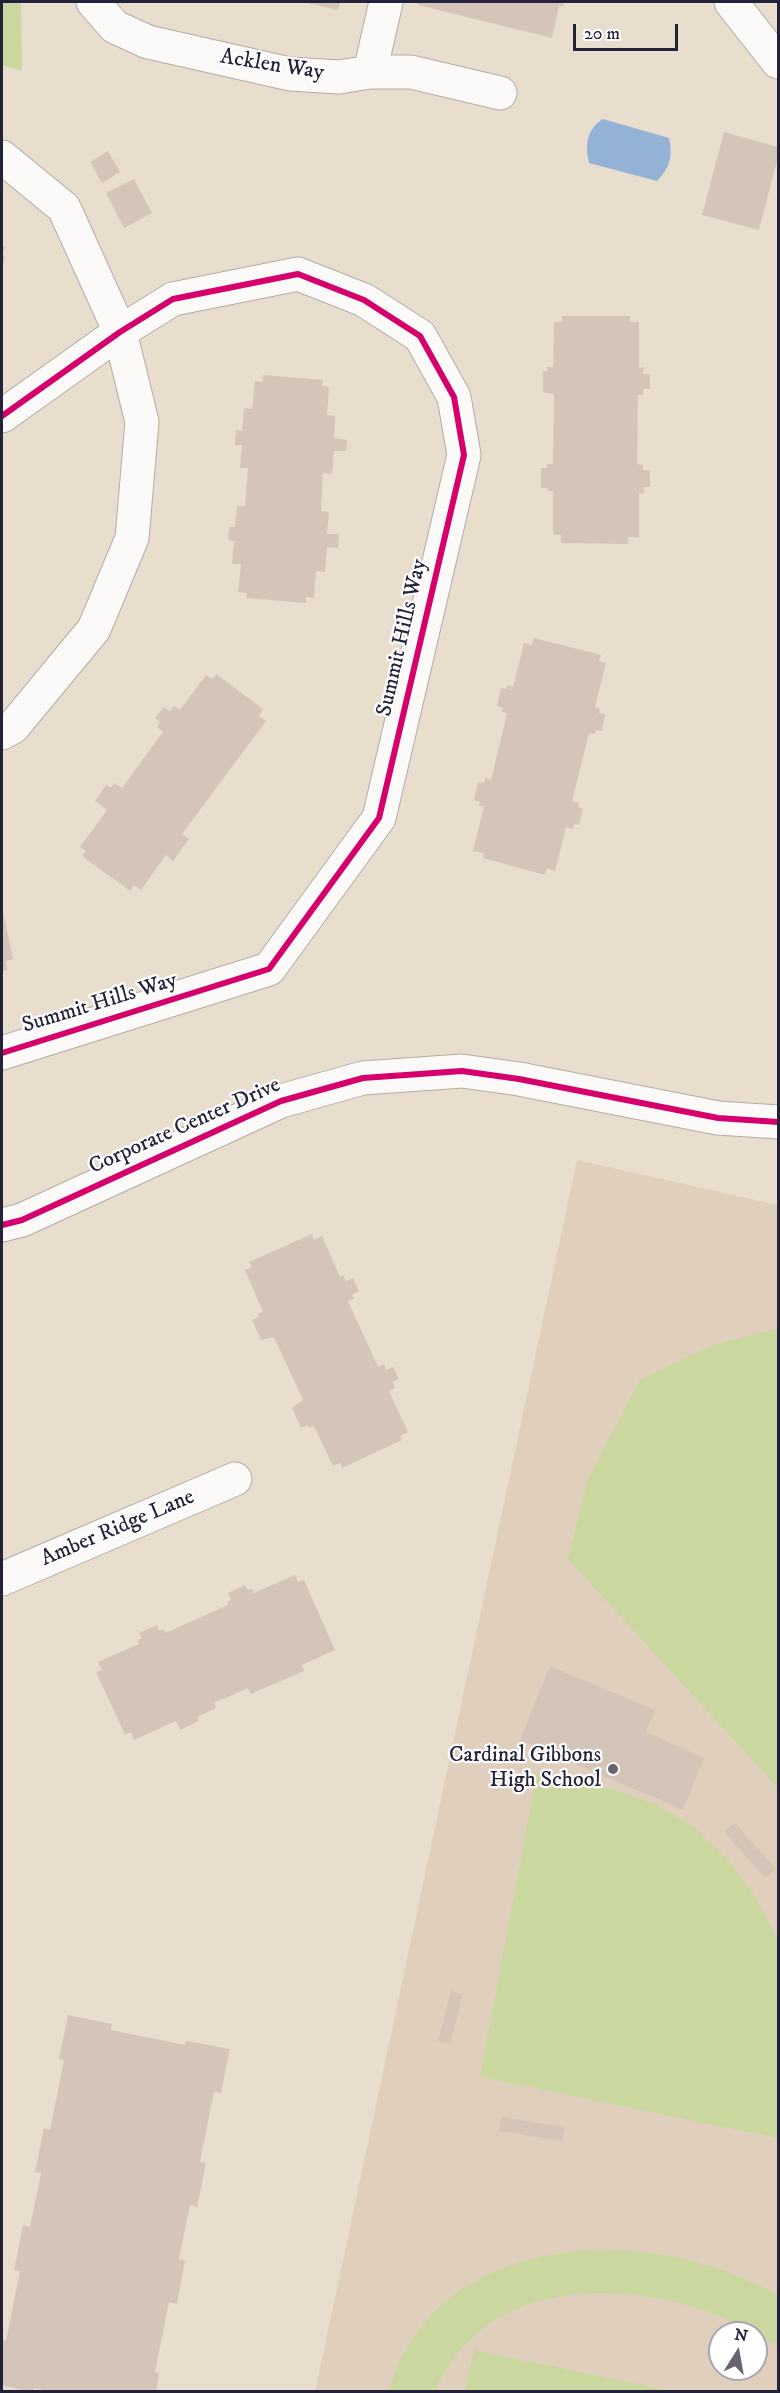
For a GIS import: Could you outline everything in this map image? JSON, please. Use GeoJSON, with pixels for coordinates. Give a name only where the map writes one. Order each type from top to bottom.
{"type":"FeatureCollection","features":[{"type":"Feature","properties":{"kind":"street","name":"Acklen Way"},"geometry":{"type":"LineString","coordinates":[[93,2],[115,27],[148,42],[290,74],[339,77],[370,72],[411,72],[500,93]]}},
{"type":"Feature","properties":{"kind":"street"},"geometry":{"type":"LineString","coordinates":[[370,72],[386,2]]}},
{"type":"Feature","properties":{"kind":"street"},"geometry":{"type":"LineString","coordinates":[[731,2],[778,62]]}},
{"type":"Feature","properties":{"kind":"street"},"geometry":{"type":"LineString","coordinates":[[2,157],[64,208],[120,332],[142,422],[132,538],[94,629],[13,727],[2,733]]}},
{"type":"Feature","properties":{"kind":"street","name":"Summit Hills Way"},"geometry":{"type":"LineString","coordinates":[[2,416],[120,332],[173,299],[298,274],[364,300],[420,336],[454,397],[464,456],[380,818],[269,969],[2,1053]]}},
{"type":"Feature","properties":{"kind":"street","name":"Corporate Center Drive"},"geometry":{"type":"LineString","coordinates":[[2,1225],[22,1220],[281,1101],[363,1078],[462,1071],[519,1079],[718,1118],[778,1122]]}},
{"type":"Feature","properties":{"kind":"street","name":"Amber Ridge Lane"},"geometry":{"type":"LineString","coordinates":[[2,1579],[235,1479]]}},
{"type":"Feature","properties":{"kind":"shaded area","name":"Cardinal Gibbons High School"},"geometry":{"type":"Polygon","coordinates":[[[577,1160],[778,1205],[778,2391],[315,2392],[577,1160]]]}},
{"type":"Feature","properties":{"kind":"green space"},"geometry":{"type":"Polygon","coordinates":[[[2,2],[21,2],[22,71],[2,65],[2,2]]]}},
{"type":"Feature","properties":{"kind":"green space"},"geometry":{"type":"Polygon","coordinates":[[[778,1328],[778,1788],[568,1559],[587,1481],[640,1380],[713,1345],[778,1328]]]}},
{"type":"Feature","properties":{"kind":"green space"},"geometry":{"type":"Polygon","coordinates":[[[537,1773],[612,1789],[657,1805],[694,1827],[730,1862],[756,1898],[778,1938],[778,2138],[480,2077],[537,1773]]]}},
{"type":"Feature","properties":{"kind":"green space"},"geometry":{"type":"Polygon","coordinates":[[[595,2250],[643,2252],[690,2260],[735,2275],[778,2295],[778,2347],[768,2341],[768,2321],[729,2321],[690,2306],[641,2296],[590,2293],[542,2300],[499,2318],[462,2348],[435,2391],[389,2391],[402,2357],[420,2329],[442,2305],[467,2286],[495,2271],[526,2260],[595,2250]]]}},
{"type":"Feature","properties":{"kind":"green space"},"geometry":{"type":"Polygon","coordinates":[[[474,2350],[671,2391],[465,2391],[474,2350]]]}},
{"type":"Feature","properties":{"kind":"water"},"geometry":{"type":"Polygon","coordinates":[[[603,119],[669,138],[671,150],[669,161],[657,181],[589,163],[588,138],[593,128],[603,119]]]}},
{"type":"Feature","properties":{"kind":"building"},"geometry":{"type":"Polygon","coordinates":[[[303,2],[340,2],[338,10],[303,2]]]}},
{"type":"Feature","properties":{"kind":"building"},"geometry":{"type":"Polygon","coordinates":[[[419,2],[564,2],[563,7],[559,6],[552,38],[418,5],[419,2]]]}},
{"type":"Feature","properties":{"kind":"building"},"geometry":{"type":"Polygon","coordinates":[[[724,132],[778,147],[778,157],[759,230],[702,215],[724,132]]]}},
{"type":"Feature","properties":{"kind":"building"},"geometry":{"type":"Polygon","coordinates":[[[108,151],[120,172],[102,183],[90,162],[108,151]]]}},
{"type":"Feature","properties":{"kind":"building"},"geometry":{"type":"Polygon","coordinates":[[[134,179],[152,213],[124,228],[106,193],[134,179]]]}},
{"type":"Feature","properties":{"kind":"building"},"geometry":{"type":"Polygon","coordinates":[[[562,316],[630,316],[630,322],[639,322],[639,368],[644,367],[643,374],[650,374],[650,389],[643,389],[643,395],[638,395],[637,464],[643,465],[643,470],[650,470],[650,487],[644,487],[644,493],[639,494],[639,537],[628,537],[628,544],[561,543],[561,535],[553,535],[553,491],[541,488],[541,468],[547,468],[547,464],[553,464],[554,394],[543,392],[543,371],[548,371],[547,367],[553,367],[554,322],[562,322],[562,316]]]}},
{"type":"Feature","properties":{"kind":"building"},"geometry":{"type":"Polygon","coordinates":[[[263,375],[323,380],[322,386],[329,387],[327,415],[335,416],[334,438],[347,440],[346,451],[334,451],[332,474],[323,473],[321,511],[329,512],[327,534],[339,534],[338,548],[327,547],[325,572],[316,571],[314,598],[306,597],[306,603],[246,598],[247,593],[238,592],[241,564],[232,564],[234,541],[228,540],[229,527],[235,527],[237,506],[245,506],[248,468],[240,468],[242,445],[235,445],[236,430],[242,431],[244,408],[252,409],[255,381],[263,382],[263,375]]]}},
{"type":"Feature","properties":{"kind":"building"},"geometry":{"type":"Polygon","coordinates":[[[534,638],[601,655],[599,661],[606,663],[595,707],[600,709],[599,713],[605,714],[602,731],[596,730],[595,734],[589,733],[572,801],[579,803],[578,807],[583,809],[579,825],[574,824],[573,829],[566,827],[555,871],[547,868],[545,875],[483,858],[484,853],[473,851],[484,806],[479,806],[480,802],[474,800],[478,782],[484,783],[485,778],[491,780],[507,713],[502,712],[503,708],[497,706],[501,688],[506,689],[508,685],[513,687],[524,643],[532,645],[534,638]]]}},
{"type":"Feature","properties":{"kind":"building"},"geometry":{"type":"Polygon","coordinates":[[[216,674],[263,709],[259,716],[266,721],[182,834],[189,839],[173,861],[166,855],[141,890],[134,885],[130,891],[82,856],[86,851],[80,847],[107,810],[95,801],[106,785],[111,788],[114,783],[122,788],[163,732],[157,727],[160,722],[155,718],[164,707],[170,711],[174,706],[180,710],[206,675],[212,679],[216,674]]]}},
{"type":"Feature","properties":{"kind":"building"},"geometry":{"type":"Polygon","coordinates":[[[2,907],[13,959],[6,961],[7,970],[2,971],[2,907]]]}},
{"type":"Feature","properties":{"kind":"building"},"geometry":{"type":"Polygon","coordinates":[[[312,1234],[314,1240],[322,1236],[340,1277],[343,1275],[346,1281],[353,1278],[359,1291],[352,1295],[354,1299],[348,1301],[378,1367],[384,1364],[386,1370],[393,1367],[399,1379],[393,1382],[395,1388],[389,1391],[408,1432],[400,1436],[402,1440],[342,1468],[340,1463],[333,1466],[314,1426],[309,1428],[308,1425],[301,1428],[292,1408],[303,1400],[274,1337],[261,1340],[252,1320],[259,1317],[257,1314],[263,1312],[245,1270],[252,1267],[249,1262],[312,1234]]]}},
{"type":"Feature","properties":{"kind":"building"},"geometry":{"type":"Polygon","coordinates":[[[295,1575],[298,1582],[304,1580],[335,1650],[302,1665],[304,1671],[251,1694],[248,1688],[214,1703],[216,1708],[197,1717],[199,1721],[180,1730],[176,1721],[134,1740],[131,1732],[125,1735],[96,1672],[102,1670],[98,1662],[139,1644],[137,1640],[142,1638],[139,1633],[157,1625],[159,1631],[164,1629],[165,1633],[228,1605],[227,1602],[231,1600],[228,1593],[245,1585],[254,1593],[295,1575]]]}},
{"type":"Feature","properties":{"kind":"building"},"geometry":{"type":"Polygon","coordinates":[[[550,1666],[655,1710],[646,1732],[704,1758],[683,1810],[520,1740],[550,1666]]]}},
{"type":"Feature","properties":{"kind":"building"},"geometry":{"type":"Polygon","coordinates":[[[735,1823],[776,1869],[765,1878],[724,1832],[735,1823]]]}},
{"type":"Feature","properties":{"kind":"building"},"geometry":{"type":"Polygon","coordinates":[[[451,1991],[463,1994],[450,2044],[438,2041],[451,1991]]]}},
{"type":"Feature","properties":{"kind":"building"},"geometry":{"type":"Polygon","coordinates":[[[68,2015],[112,2024],[111,2030],[185,2045],[186,2041],[230,2049],[221,2093],[214,2092],[200,2162],[206,2163],[197,2207],[190,2205],[179,2259],[185,2260],[177,2304],[169,2302],[155,2372],[159,2373],[156,2392],[54,2392],[34,2388],[34,2392],[30,2392],[2,2385],[2,2339],[6,2341],[20,2271],[14,2270],[23,2225],[30,2227],[41,2173],[35,2172],[44,2128],[50,2130],[64,2060],[59,2059],[68,2015]]]}},
{"type":"Feature","properties":{"kind":"building"},"geometry":{"type":"Polygon","coordinates":[[[502,2117],[565,2127],[562,2141],[499,2131],[502,2117]]]}},
{"type":"Feature","properties":{"kind":"cycle path"},"geometry":{"type":"LineString","coordinates":[[2,416],[120,332],[173,299],[298,274],[364,300],[420,336],[454,397],[464,455],[379,818],[269,969],[2,1053]]}},
{"type":"Feature","properties":{"kind":"cycle path"},"geometry":{"type":"LineString","coordinates":[[2,1225],[22,1220],[281,1101],[363,1078],[462,1071],[519,1079],[718,1118],[778,1122]]}},
{"type":"Feature","properties":{"kind":"place","name":"Cardinal Gibbons High School"},"geometry":{"type":"Point","coordinates":[613,1769]}}]}
